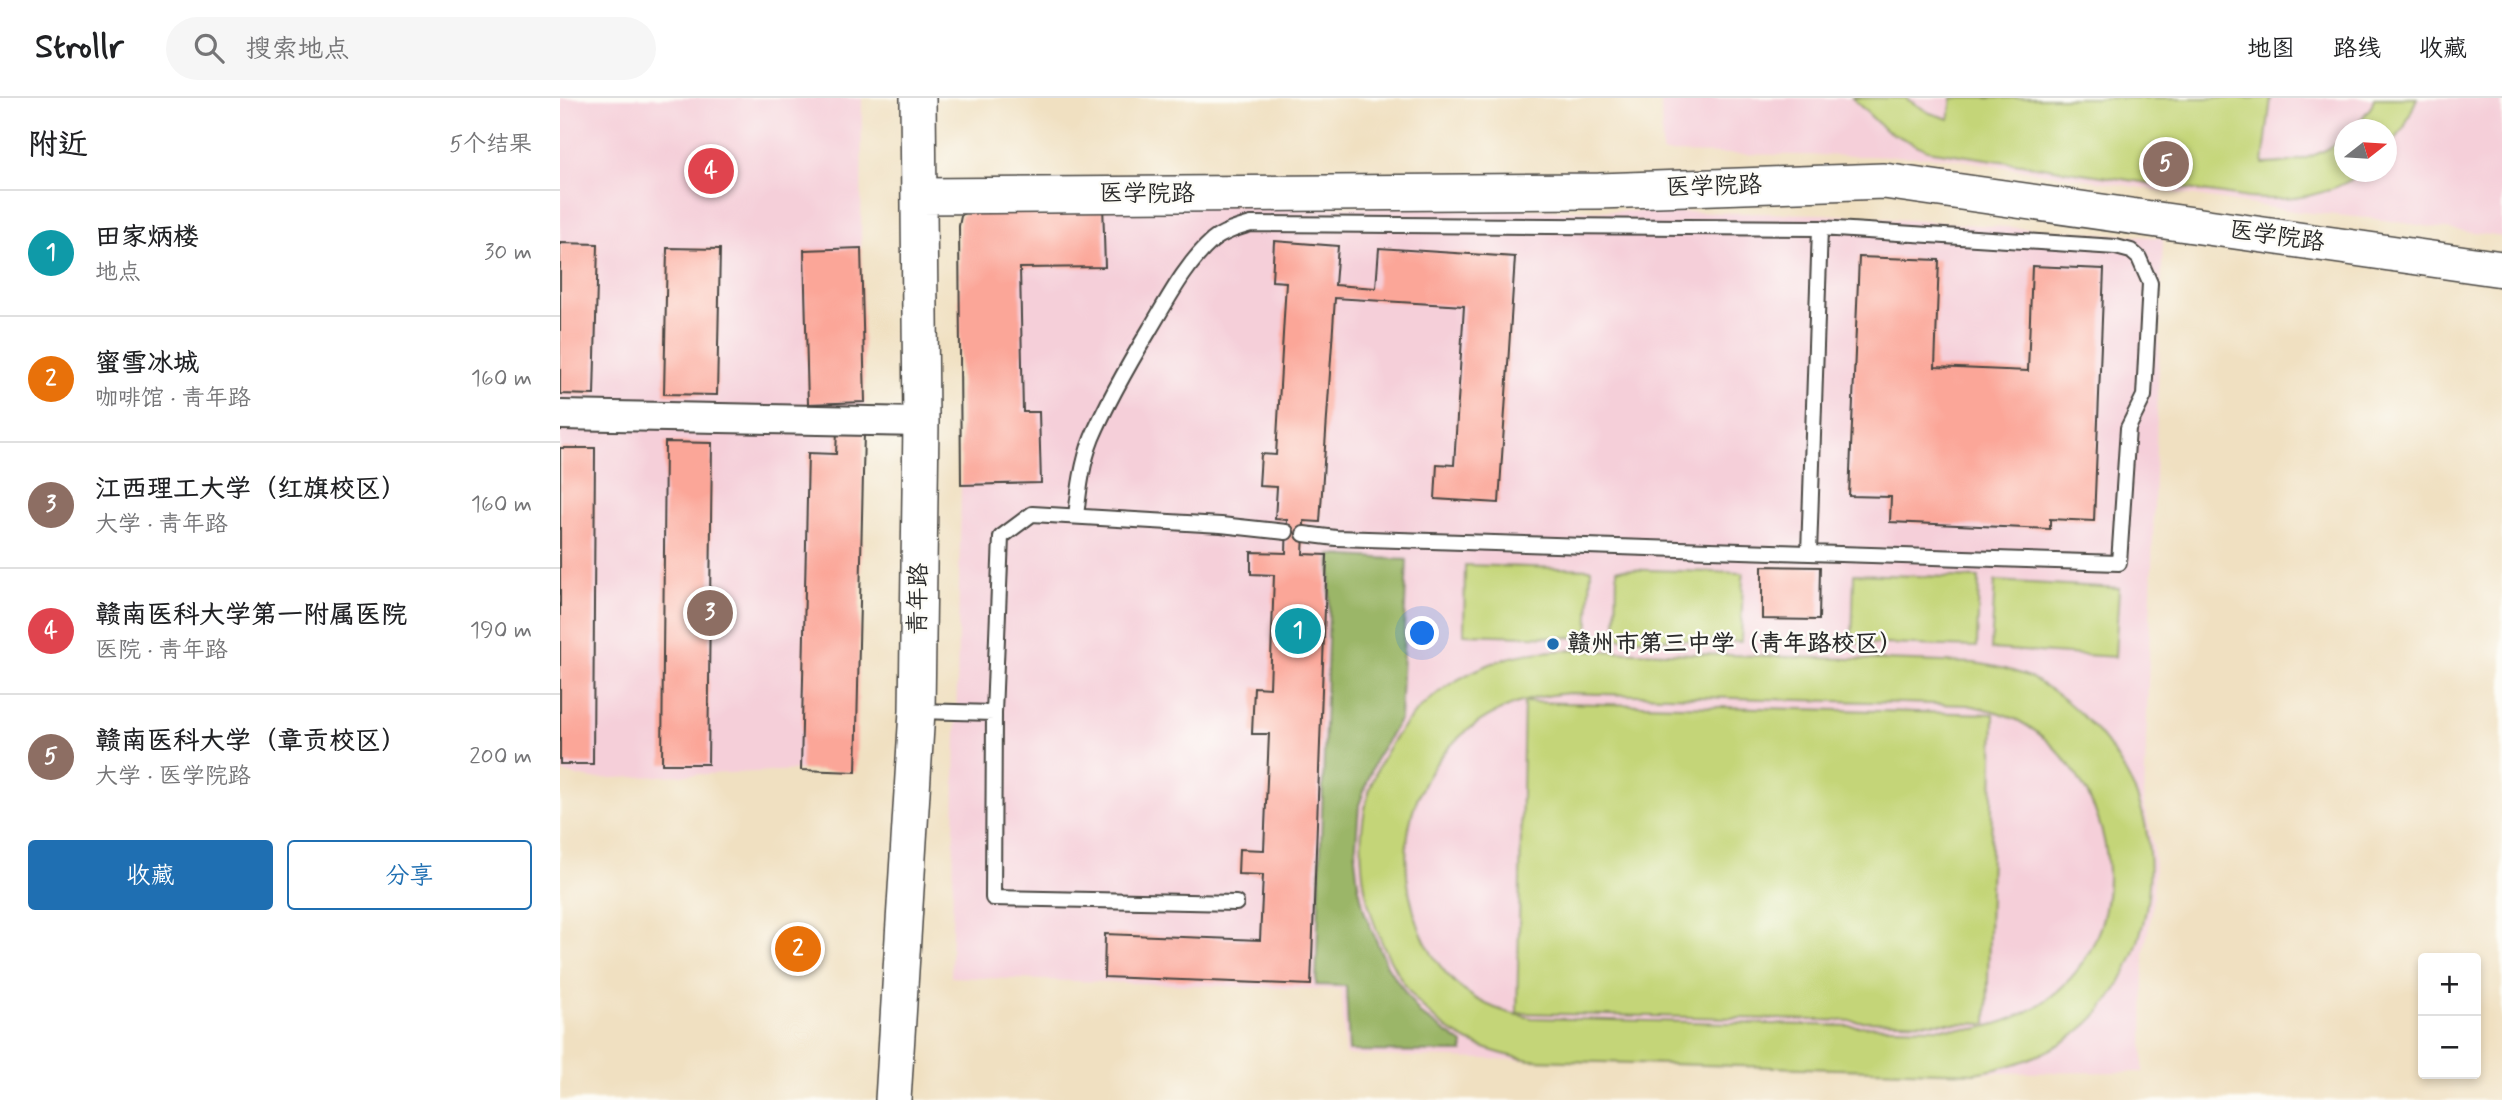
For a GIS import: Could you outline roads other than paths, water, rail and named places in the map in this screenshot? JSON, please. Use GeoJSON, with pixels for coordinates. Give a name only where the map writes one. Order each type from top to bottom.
{"type":"FeatureCollection","features":[{"type":"Feature","properties":{"kind":"street","name":"青年路"},"geometry":{"type":"LineString","coordinates":[[892,1100],[917,711],[921,422],[918,98]]}},
{"type":"Feature","properties":{"kind":"street","name":"医学院路"},"geometry":{"type":"LineString","coordinates":[[920,196],[1600,191],[1884,181],[2502,269]]}},
{"type":"Feature","properties":{"kind":"street"},"geometry":{"type":"LineString","coordinates":[[560,415],[921,422]]}},
{"type":"Feature","properties":{"kind":"lane"},"geometry":{"type":"LineString","coordinates":[[1076,516],[1081,478],[1092,440],[1109,401],[1164,306],[1192,264],[1213,241],[1232,229],[1251,224],[1268,222],[1821,228],[2116,247],[2131,251],[2139,258],[2150,284],[2144,396],[2128,428],[2119,563],[1336,538],[1304,534]]}},
{"type":"Feature","properties":{"kind":"lane"},"geometry":{"type":"LineString","coordinates":[[1809,553],[1821,228]]}},
{"type":"Feature","properties":{"kind":"lane"},"geometry":{"type":"LineString","coordinates":[[1236,903],[993,898],[1000,537],[1032,514],[1286,532]]}},
{"type":"Feature","properties":{"kind":"lane"},"geometry":{"type":"LineString","coordinates":[[917,711],[995,713]]}},
{"type":"Feature","properties":{"kind":"place","name":"赣南医科大学（章贡校区）"},"geometry":{"type":"Point","coordinates":[2166,164]}},
{"type":"Feature","properties":{"kind":"place","name":"赣南医科大学第一附属医院"},"geometry":{"type":"Point","coordinates":[711,171]}},
{"type":"Feature","properties":{"kind":"place","name":"江西理工大学（红旗校区）"},"geometry":{"type":"Point","coordinates":[710,613]}},
{"type":"Feature","properties":{"kind":"place","name":"田家炳楼"},"geometry":{"type":"Point","coordinates":[1298,631]}},
{"type":"Feature","properties":{"kind":"place","name":"赣州市第三中学（青年路校区）"},"geometry":{"type":"Point","coordinates":[1553,644]}},
{"type":"Feature","properties":{"kind":"place","name":"蜜雪冰城"},"geometry":{"type":"Point","coordinates":[798,949]}}]}
